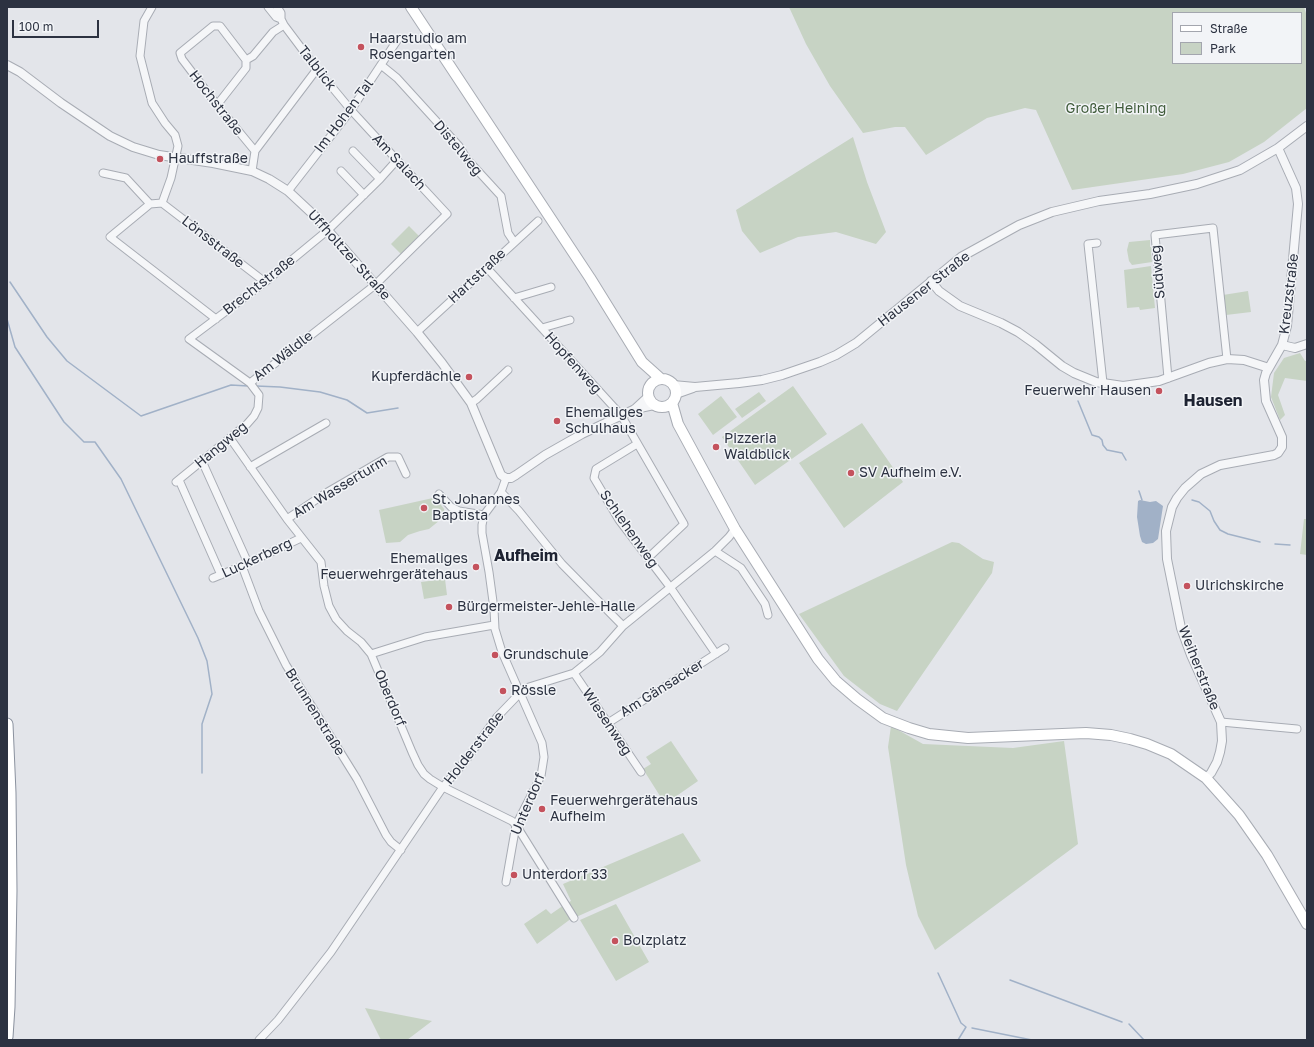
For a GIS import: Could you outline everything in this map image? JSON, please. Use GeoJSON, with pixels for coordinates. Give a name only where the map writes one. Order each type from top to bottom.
{"type":"FeatureCollection","features":[{"type":"Feature","properties":{"kind":"highway"},"geometry":{"type":"LineString","coordinates":[[7,724],[10,793],[11,891],[7,1037]]}},
{"type":"Feature","properties":{"kind":"main road"},"geometry":{"type":"LineString","coordinates":[[411,7],[590,278],[642,362],[650,386],[664,399],[735,529],[818,659],[836,681],[857,700],[883,718],[929,734],[968,738],[1086,733],[1111,735],[1147,744],[1171,754],[1206,778],[1239,815],[1267,855],[1307,924]]}},
{"type":"Feature","properties":{"kind":"main road"},"geometry":{"type":"LineString","coordinates":[[642,362],[661,379],[668,381],[664,399]]}},
{"type":"Feature","properties":{"kind":"main road"},"geometry":{"type":"LineString","coordinates":[[650,386],[655,381],[661,379]]}},
{"type":"Feature","properties":{"kind":"street"},"geometry":{"type":"LineString","coordinates":[[152,7],[144,21],[140,56],[152,103],[175,135],[178,146],[171,178],[162,203],[150,204],[110,237],[216,319]]}},
{"type":"Feature","properties":{"kind":"street","name":"Talblick"},"geometry":{"type":"LineString","coordinates":[[268,7],[276,17],[283,22],[317,69],[351,110]]}},
{"type":"Feature","properties":{"kind":"street","name":"Talblick"},"geometry":{"type":"LineString","coordinates":[[277,7],[283,22]]}},
{"type":"Feature","properties":{"kind":"street"},"geometry":{"type":"LineString","coordinates":[[218,105],[246,68],[246,60],[253,56],[283,22]]}},
{"type":"Feature","properties":{"kind":"street","name":"Hochstraße"},"geometry":{"type":"LineString","coordinates":[[246,60],[220,26],[213,26],[180,53],[182,59],[255,151]]}},
{"type":"Feature","properties":{"kind":"street","name":"Im Hohen Tal"},"geometry":{"type":"LineString","coordinates":[[288,191],[351,110],[398,40]]}},
{"type":"Feature","properties":{"kind":"street","name":"Uffholtzer Straße"},"geometry":{"type":"LineString","coordinates":[[7,65],[20,72],[61,103],[110,136],[133,147],[175,158],[212,163],[252,172],[269,179],[288,191],[328,230],[442,363],[471,403],[501,475],[506,478]]}},
{"type":"Feature","properties":{"kind":"street","name":"Distelweg"},"geometry":{"type":"LineString","coordinates":[[381,66],[397,78],[459,146],[467,159],[501,196],[508,233],[514,242]]}},
{"type":"Feature","properties":{"kind":"street"},"geometry":{"type":"LineString","coordinates":[[252,172],[255,151],[317,69]]}},
{"type":"Feature","properties":{"kind":"street","name":"Am Salach"},"geometry":{"type":"LineString","coordinates":[[351,110],[447,214]]}},
{"type":"Feature","properties":{"kind":"street","name":"Hausener Straße"},"geometry":{"type":"LineString","coordinates":[[506,478],[516,475],[545,455],[582,434],[635,409],[695,387],[762,380],[782,375],[836,355],[856,343],[961,257],[1019,225],[1052,212],[1099,201],[1150,194],[1197,184],[1240,170],[1278,148],[1307,126]]}},
{"type":"Feature","properties":{"kind":"street","name":"Kreuzstraße"},"geometry":{"type":"LineString","coordinates":[[1268,368],[1282,344],[1287,326],[1298,204],[1296,188],[1278,148]]}},
{"type":"Feature","properties":{"kind":"street"},"geometry":{"type":"LineString","coordinates":[[353,151],[380,179]]}},
{"type":"Feature","properties":{"kind":"street","name":"Brechtstraße"},"geometry":{"type":"LineString","coordinates":[[189,339],[265,282],[328,230],[380,179],[397,160]]}},
{"type":"Feature","properties":{"kind":"street"},"geometry":{"type":"LineString","coordinates":[[341,171],[364,195]]}},
{"type":"Feature","properties":{"kind":"street"},"geometry":{"type":"LineString","coordinates":[[103,173],[126,178],[150,204]]}},
{"type":"Feature","properties":{"kind":"street","name":"Lönsstraße"},"geometry":{"type":"LineString","coordinates":[[162,203],[265,282]]}},
{"type":"Feature","properties":{"kind":"street","name":"Am Wäldle"},"geometry":{"type":"LineString","coordinates":[[189,339],[250,383],[375,285],[447,214]]}},
{"type":"Feature","properties":{"kind":"street","name":"Hartstraße"},"geometry":{"type":"LineString","coordinates":[[417,332],[538,221]]}},
{"type":"Feature","properties":{"kind":"street","name":"Südweg"},"geometry":{"type":"LineString","coordinates":[[1168,378],[1155,235],[1213,228],[1227,359]]}},
{"type":"Feature","properties":{"kind":"street"},"geometry":{"type":"LineString","coordinates":[[1097,243],[1088,244],[1104,383]]}},
{"type":"Feature","properties":{"kind":"street","name":"Hopfenweg"},"geometry":{"type":"LineString","coordinates":[[487,268],[621,415],[684,524],[648,558]]}},
{"type":"Feature","properties":{"kind":"street"},"geometry":{"type":"LineString","coordinates":[[930,281],[939,291],[960,306],[1018,332],[1062,366],[1074,373],[1096,382],[1123,386],[1159,381],[1227,359],[1244,360],[1268,368]]}},
{"type":"Feature","properties":{"kind":"street"},"geometry":{"type":"LineString","coordinates":[[514,298],[551,287]]}},
{"type":"Feature","properties":{"kind":"street","name":"Hopfenweg"},"geometry":{"type":"LineString","coordinates":[[542,328],[570,320]]}},
{"type":"Feature","properties":{"kind":"street"},"geometry":{"type":"LineString","coordinates":[[1282,344],[1292,348],[1307,344]]}},
{"type":"Feature","properties":{"kind":"street","name":"Weiherstraße"},"geometry":{"type":"LineString","coordinates":[[1206,778],[1211,773],[1217,762],[1220,752],[1222,737],[1221,722],[1191,655],[1182,628],[1166,559],[1166,531],[1172,508],[1177,498],[1200,474],[1220,464],[1270,456],[1280,451],[1282,447],[1282,437],[1266,401],[1264,387],[1268,368]]}},
{"type":"Feature","properties":{"kind":"street"},"geometry":{"type":"LineString","coordinates":[[471,403],[508,370]]}},
{"type":"Feature","properties":{"kind":"street","name":"Hangweg"},"geometry":{"type":"LineString","coordinates":[[221,575],[177,481],[247,424],[254,416],[258,408],[259,395],[250,383]]}},
{"type":"Feature","properties":{"kind":"street"},"geometry":{"type":"LineString","coordinates":[[250,467],[326,423]]}},
{"type":"Feature","properties":{"kind":"street","name":"Oberdorf"},"geometry":{"type":"LineString","coordinates":[[230,438],[287,519],[321,562],[324,586],[329,606],[336,619],[347,631],[361,642],[371,654],[418,765],[424,774],[443,787],[516,825]]}},
{"type":"Feature","properties":{"kind":"street","name":"Schlehenweg"},"geometry":{"type":"LineString","coordinates":[[637,444],[596,469],[594,478],[619,520],[670,587]]}},
{"type":"Feature","properties":{"kind":"street","name":"Am Wasserturm"},"geometry":{"type":"LineString","coordinates":[[287,519],[326,493],[388,457],[398,457],[406,474]]}},
{"type":"Feature","properties":{"kind":"street","name":"Brunnenstraße"},"geometry":{"type":"LineString","coordinates":[[202,461],[245,564],[259,611],[286,665],[358,779],[386,835],[391,842],[401,850]]}},
{"type":"Feature","properties":{"kind":"street"},"geometry":{"type":"LineString","coordinates":[[439,494],[451,507],[459,511],[484,515],[501,492],[506,478]]}},
{"type":"Feature","properties":{"kind":"street"},"geometry":{"type":"LineString","coordinates":[[501,492],[520,511],[562,564],[623,626]]}},
{"type":"Feature","properties":{"kind":"street","name":"Unterdorf"},"geometry":{"type":"LineString","coordinates":[[484,515],[482,533],[494,609],[494,625],[502,652],[542,742],[544,757],[541,776],[516,825],[506,882]]}},
{"type":"Feature","properties":{"kind":"street","name":"Holderstraße"},"geometry":{"type":"LineString","coordinates":[[259,1040],[278,1020],[331,952],[443,787],[466,760],[497,717],[529,687],[574,673],[600,652],[623,626],[715,550],[735,529]]}},
{"type":"Feature","properties":{"kind":"street","name":"Luckerberg"},"geometry":{"type":"LineString","coordinates":[[213,578],[302,538]]}},
{"type":"Feature","properties":{"kind":"street"},"geometry":{"type":"LineString","coordinates":[[715,550],[741,568],[766,604],[768,615]]}},
{"type":"Feature","properties":{"kind":"street","name":"Am Gänsacker"},"geometry":{"type":"LineString","coordinates":[[670,587],[716,654]]}},
{"type":"Feature","properties":{"kind":"street"},"geometry":{"type":"LineString","coordinates":[[371,654],[426,637],[494,625]]}},
{"type":"Feature","properties":{"kind":"street","name":"Am Gänsacker"},"geometry":{"type":"LineString","coordinates":[[608,723],[725,648]]}},
{"type":"Feature","properties":{"kind":"street","name":"Wiesenweg"},"geometry":{"type":"LineString","coordinates":[[574,673],[641,772]]}},
{"type":"Feature","properties":{"kind":"street"},"geometry":{"type":"LineString","coordinates":[[1221,722],[1297,729]]}},
{"type":"Feature","properties":{"kind":"street"},"geometry":{"type":"LineString","coordinates":[[516,825],[574,918]]}},
{"type":"Feature","properties":{"kind":"green space","name":"Großer Heining"},"geometry":{"type":"Polygon","coordinates":[[[789,7],[1304,7],[1307,16],[1307,108],[1264,142],[1229,162],[1183,174],[1072,190],[1036,110],[1025,108],[987,118],[926,155],[905,127],[895,127],[863,133],[830,86],[806,44],[789,7]]]}},
{"type":"Feature","properties":{"kind":"green space"},"geometry":{"type":"Polygon","coordinates":[[[853,137],[867,182],[886,232],[876,244],[836,232],[798,237],[760,253],[742,231],[736,210],[853,137]]]}},
{"type":"Feature","properties":{"kind":"green space"},"geometry":{"type":"Polygon","coordinates":[[[409,226],[419,236],[401,254],[391,244],[409,226]]]}},
{"type":"Feature","properties":{"kind":"green space"},"geometry":{"type":"Polygon","coordinates":[[[1150,240],[1150,247],[1153,247],[1153,251],[1151,252],[1152,262],[1132,265],[1129,261],[1127,250],[1129,242],[1150,240]]]}},
{"type":"Feature","properties":{"kind":"green space"},"geometry":{"type":"Polygon","coordinates":[[[1151,266],[1155,308],[1140,310],[1139,307],[1127,308],[1124,270],[1151,266]]]}},
{"type":"Feature","properties":{"kind":"green space"},"geometry":{"type":"Polygon","coordinates":[[[1248,291],[1251,312],[1226,315],[1223,295],[1248,291]]]}},
{"type":"Feature","properties":{"kind":"green space"},"geometry":{"type":"Polygon","coordinates":[[[1300,353],[1305,361],[1307,361],[1307,381],[1285,378],[1278,395],[1285,415],[1280,420],[1271,397],[1274,373],[1284,358],[1300,353]]]}},
{"type":"Feature","properties":{"kind":"green space"},"geometry":{"type":"Polygon","coordinates":[[[793,386],[827,434],[755,485],[722,437],[793,386]]]}},
{"type":"Feature","properties":{"kind":"green space"},"geometry":{"type":"Polygon","coordinates":[[[759,392],[766,401],[742,418],[735,409],[759,392]]]}},
{"type":"Feature","properties":{"kind":"green space"},"geometry":{"type":"Polygon","coordinates":[[[721,396],[737,417],[713,435],[698,414],[721,396]]]}},
{"type":"Feature","properties":{"kind":"green space","name":"SV Aufheim e.V."},"geometry":{"type":"Polygon","coordinates":[[[862,423],[903,482],[844,528],[799,463],[862,423]]]}},
{"type":"Feature","properties":{"kind":"green space"},"geometry":{"type":"Polygon","coordinates":[[[433,498],[438,501],[444,509],[445,516],[429,529],[408,535],[400,542],[386,543],[379,510],[433,498]]]}},
{"type":"Feature","properties":{"kind":"green space"},"geometry":{"type":"Polygon","coordinates":[[[1304,519],[1307,519],[1307,555],[1300,554],[1304,519]]]}},
{"type":"Feature","properties":{"kind":"green space"},"geometry":{"type":"Polygon","coordinates":[[[952,542],[959,543],[983,559],[994,562],[992,573],[897,711],[880,704],[844,676],[799,614],[952,542]]]}},
{"type":"Feature","properties":{"kind":"green space"},"geometry":{"type":"Polygon","coordinates":[[[445,579],[447,595],[424,599],[421,582],[445,579]]]}},
{"type":"Feature","properties":{"kind":"green space"},"geometry":{"type":"Polygon","coordinates":[[[891,726],[923,744],[1013,748],[1064,741],[1078,844],[935,950],[918,916],[906,865],[888,747],[891,726]]]}},
{"type":"Feature","properties":{"kind":"green space"},"geometry":{"type":"Polygon","coordinates":[[[671,741],[698,781],[665,804],[643,769],[651,764],[646,757],[671,741]]]}},
{"type":"Feature","properties":{"kind":"green space"},"geometry":{"type":"Polygon","coordinates":[[[683,833],[701,861],[574,918],[565,904],[571,901],[563,884],[683,833]]]}},
{"type":"Feature","properties":{"kind":"green space","name":"Bolzplatz"},"geometry":{"type":"Polygon","coordinates":[[[616,904],[649,962],[616,981],[580,920],[616,904]]]}},
{"type":"Feature","properties":{"kind":"green space"},"geometry":{"type":"Polygon","coordinates":[[[564,905],[572,918],[537,944],[524,924],[546,909],[551,914],[564,905]]]}},
{"type":"Feature","properties":{"kind":"green space"},"geometry":{"type":"Polygon","coordinates":[[[365,1008],[432,1021],[407,1040],[381,1040],[365,1008]]]}},
{"type":"Feature","properties":{"kind":"water"},"geometry":{"type":"Polygon","coordinates":[[[1138,501],[1150,502],[1156,501],[1163,506],[1158,539],[1153,543],[1146,544],[1142,542],[1140,536],[1137,517],[1138,501]]]}},
{"type":"Feature","properties":{"kind":"waterway"},"geometry":{"type":"LineString","coordinates":[[10,282],[47,337],[67,361],[141,416],[231,385],[248,386]]}},
{"type":"Feature","properties":{"kind":"waterway"},"geometry":{"type":"LineString","coordinates":[[7,319],[15,347],[64,422],[84,442],[95,442],[121,479],[198,638],[207,661],[212,694],[202,724],[202,773]]}},
{"type":"Feature","properties":{"kind":"waterway"},"geometry":{"type":"LineString","coordinates":[[256,386],[280,387],[320,392],[347,400],[367,413],[398,408]]}},
{"type":"Feature","properties":{"kind":"waterway"},"geometry":{"type":"LineString","coordinates":[[1078,401],[1092,435],[1099,437],[1107,450],[1122,453],[1126,460]]}},
{"type":"Feature","properties":{"kind":"waterway"},"geometry":{"type":"LineString","coordinates":[[1139,491],[1142,500]]}},
{"type":"Feature","properties":{"kind":"waterway"},"geometry":{"type":"LineString","coordinates":[[1192,500],[1199,502],[1210,511],[1220,530],[1228,534],[1260,542]]}},
{"type":"Feature","properties":{"kind":"waterway"},"geometry":{"type":"LineString","coordinates":[[1275,544],[1290,545]]}},
{"type":"Feature","properties":{"kind":"waterway"},"geometry":{"type":"LineString","coordinates":[[938,973],[961,1023],[966,1027],[958,1040]]}},
{"type":"Feature","properties":{"kind":"waterway"},"geometry":{"type":"LineString","coordinates":[[1010,980],[1122,1022]]}},
{"type":"Feature","properties":{"kind":"waterway"},"geometry":{"type":"LineString","coordinates":[[1129,1024],[1144,1040]]}},
{"type":"Feature","properties":{"kind":"waterway"},"geometry":{"type":"LineString","coordinates":[[972,1028],[1032,1040]]}},
{"type":"Feature","properties":{"kind":"place","name":"Haarstudio am Rosengarten"},"geometry":{"type":"Point","coordinates":[361,47]}},
{"type":"Feature","properties":{"kind":"place","name":"Hauffstraße"},"geometry":{"type":"Point","coordinates":[160,159]}},
{"type":"Feature","properties":{"kind":"place","name":"Kupferdächle"},"geometry":{"type":"Point","coordinates":[469,377]}},
{"type":"Feature","properties":{"kind":"place","name":"Feuerwehr Hausen"},"geometry":{"type":"Point","coordinates":[1159,391]}},
{"type":"Feature","properties":{"kind":"place","name":"Ehemaliges Schulhaus"},"geometry":{"type":"Point","coordinates":[557,421]}},
{"type":"Feature","properties":{"kind":"place","name":"Pizzeria Waldblick"},"geometry":{"type":"Point","coordinates":[716,447]}},
{"type":"Feature","properties":{"kind":"place","name":"SV Aufheim e.V."},"geometry":{"type":"Point","coordinates":[851,473]}},
{"type":"Feature","properties":{"kind":"place","name":"St. Johannes Baptista"},"geometry":{"type":"Point","coordinates":[424,508]}},
{"type":"Feature","properties":{"kind":"place","name":"Ehemaliges Feuerwehrgerätehaus"},"geometry":{"type":"Point","coordinates":[476,567]}},
{"type":"Feature","properties":{"kind":"place","name":"Ulrichskirche"},"geometry":{"type":"Point","coordinates":[1187,586]}},
{"type":"Feature","properties":{"kind":"place","name":"Bürgermeister-Jehle-Halle"},"geometry":{"type":"Point","coordinates":[449,607]}},
{"type":"Feature","properties":{"kind":"place","name":"Grundschule"},"geometry":{"type":"Point","coordinates":[495,655]}},
{"type":"Feature","properties":{"kind":"place","name":"Rössle"},"geometry":{"type":"Point","coordinates":[503,691]}},
{"type":"Feature","properties":{"kind":"place","name":"Feuerwehrgerätehaus Aufheim"},"geometry":{"type":"Point","coordinates":[542,809]}},
{"type":"Feature","properties":{"kind":"place","name":"Unterdorf 33"},"geometry":{"type":"Point","coordinates":[514,875]}},
{"type":"Feature","properties":{"kind":"place","name":"Bolzplatz"},"geometry":{"type":"Point","coordinates":[615,941]}},
{"type":"Feature","properties":{"kind":"district","name":"Hausen"},"geometry":{"type":"Point","coordinates":[1213,401]}},
{"type":"Feature","properties":{"kind":"district","name":"Aufheim"},"geometry":{"type":"Point","coordinates":[526,556]}}]}
